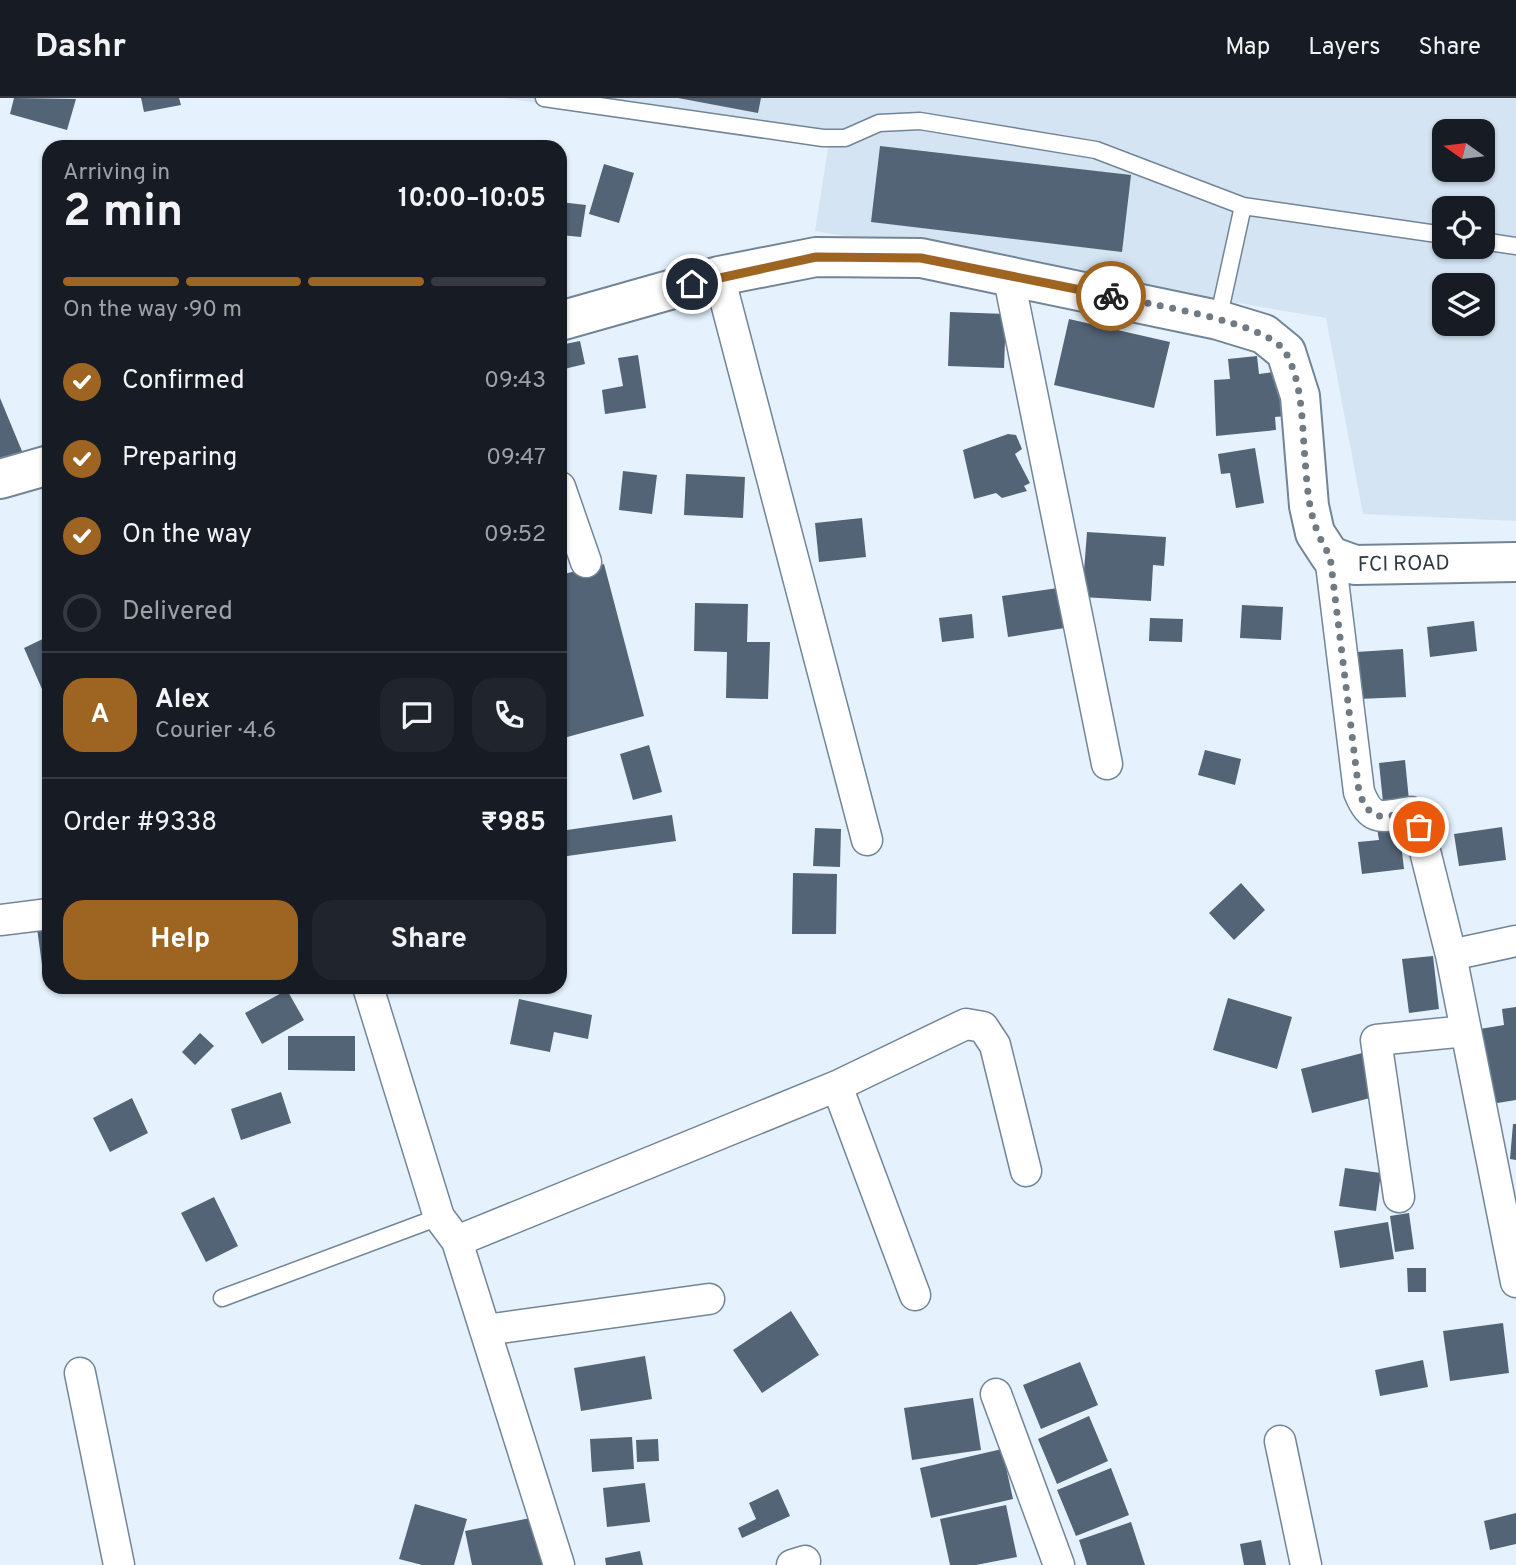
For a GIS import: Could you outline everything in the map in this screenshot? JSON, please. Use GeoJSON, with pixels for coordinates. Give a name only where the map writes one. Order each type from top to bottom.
{"type":"FeatureCollection","features":[{"type":"Feature","properties":{"kind":"street","name":"FCI ROAD"},"geometry":{"type":"LineString","coordinates":[[567,319],[719,276],[816,257],[921,258],[1008,274],[1218,320],[1264,334],[1286,352],[1300,396],[1309,506],[1315,533],[1330,556],[1354,565],[1516,562]]}},
{"type":"Feature","properties":{"kind":"street"},"geometry":{"type":"LineString","coordinates":[[1008,274],[1107,764]]}},
{"type":"Feature","properties":{"kind":"street"},"geometry":{"type":"LineString","coordinates":[[719,276],[867,840]]}},
{"type":"Feature","properties":{"kind":"street"},"geometry":{"type":"LineString","coordinates":[[0,479],[42,467]]}},
{"type":"Feature","properties":{"kind":"street"},"geometry":{"type":"LineString","coordinates":[[567,507],[586,562]]}},
{"type":"Feature","properties":{"kind":"street"},"geometry":{"type":"LineString","coordinates":[[1330,556],[1359,792],[1366,810],[1379,817],[1411,812],[1419,827],[1451,955],[1516,1282]]}},
{"type":"Feature","properties":{"kind":"street"},"geometry":{"type":"LineString","coordinates":[[0,920],[42,915]]}},
{"type":"Feature","properties":{"kind":"street"},"geometry":{"type":"LineString","coordinates":[[1451,955],[1516,941]]}},
{"type":"Feature","properties":{"kind":"street"},"geometry":{"type":"LineString","coordinates":[[370,994],[439,1217],[457,1241],[559,1565]]}},
{"type":"Feature","properties":{"kind":"street"},"geometry":{"type":"LineString","coordinates":[[457,1241],[837,1086],[966,1024],[983,1027],[995,1045],[1026,1171]]}},
{"type":"Feature","properties":{"kind":"street"},"geometry":{"type":"LineString","coordinates":[[1399,1197],[1376,1040],[1466,1031]]}},
{"type":"Feature","properties":{"kind":"street"},"geometry":{"type":"LineString","coordinates":[[837,1086],[915,1295]]}},
{"type":"Feature","properties":{"kind":"street"},"geometry":{"type":"LineString","coordinates":[[486,1330],[709,1299]]}},
{"type":"Feature","properties":{"kind":"street"},"geometry":{"type":"LineString","coordinates":[[80,1373],[119,1565]]}},
{"type":"Feature","properties":{"kind":"street"},"geometry":{"type":"LineString","coordinates":[[996,1394],[1059,1565]]}},
{"type":"Feature","properties":{"kind":"street"},"geometry":{"type":"LineString","coordinates":[[1280,1441],[1306,1565]]}},
{"type":"Feature","properties":{"kind":"lane"},"geometry":{"type":"LineString","coordinates":[[544,98],[823,138],[845,138],[879,123],[920,121],[1097,150],[1243,205],[1432,233]]}},
{"type":"Feature","properties":{"kind":"lane"},"geometry":{"type":"LineString","coordinates":[[1218,320],[1243,205]]}},
{"type":"Feature","properties":{"kind":"lane"},"geometry":{"type":"LineString","coordinates":[[1495,243],[1516,246]]}},
{"type":"Feature","properties":{"kind":"lane"},"geometry":{"type":"LineString","coordinates":[[222,1298],[439,1217]]}},
{"type":"Feature","properties":{"kind":"shaded area"},"geometry":{"type":"Polygon","coordinates":[[[504,98],[1516,98],[1516,521],[1363,514],[1326,318],[815,231],[828,148],[504,98]]]}},
{"type":"Feature","properties":{"kind":"building"},"geometry":{"type":"Polygon","coordinates":[[[14,98],[76,99],[67,130],[10,114],[14,98]]]}},
{"type":"Feature","properties":{"kind":"building"},"geometry":{"type":"Polygon","coordinates":[[[141,98],[179,98],[181,105],[144,112],[141,98]]]}},
{"type":"Feature","properties":{"kind":"building"},"geometry":{"type":"Polygon","coordinates":[[[678,98],[761,98],[758,113],[678,98]]]}},
{"type":"Feature","properties":{"kind":"building"},"geometry":{"type":"Polygon","coordinates":[[[880,146],[1131,175],[1122,252],[871,222],[880,146]]]}},
{"type":"Feature","properties":{"kind":"building"},"geometry":{"type":"Polygon","coordinates":[[[604,164],[634,173],[619,223],[589,214],[604,164]]]}},
{"type":"Feature","properties":{"kind":"building"},"geometry":{"type":"Polygon","coordinates":[[[567,203],[586,205],[581,237],[567,236],[567,203]]]}},
{"type":"Feature","properties":{"kind":"building"},"geometry":{"type":"Polygon","coordinates":[[[950,312],[1006,314],[1004,368],[948,366],[950,312]]]}},
{"type":"Feature","properties":{"kind":"building"},"geometry":{"type":"Polygon","coordinates":[[[1069,319],[1170,342],[1154,408],[1054,385],[1069,319]]]}},
{"type":"Feature","properties":{"kind":"building"},"geometry":{"type":"Polygon","coordinates":[[[580,341],[585,364],[567,368],[567,344],[580,341]]]}},
{"type":"Feature","properties":{"kind":"building"},"geometry":{"type":"Polygon","coordinates":[[[638,355],[646,408],[605,414],[602,390],[623,386],[618,358],[638,355]]]}},
{"type":"Feature","properties":{"kind":"building"},"geometry":{"type":"Polygon","coordinates":[[[1257,356],[1259,374],[1282,371],[1286,416],[1275,417],[1276,430],[1216,436],[1214,380],[1230,379],[1228,359],[1257,356]]]}},
{"type":"Feature","properties":{"kind":"building"},"geometry":{"type":"Polygon","coordinates":[[[0,398],[24,456],[0,466],[0,398]]]}},
{"type":"Feature","properties":{"kind":"building"},"geometry":{"type":"Polygon","coordinates":[[[1008,434],[1016,435],[1022,449],[1015,454],[1030,483],[1024,486],[1027,491],[1002,498],[996,493],[974,499],[963,450],[1008,434]]]}},
{"type":"Feature","properties":{"kind":"building"},"geometry":{"type":"Polygon","coordinates":[[[1255,448],[1264,503],[1236,508],[1230,473],[1221,474],[1218,454],[1255,448]]]}},
{"type":"Feature","properties":{"kind":"building"},"geometry":{"type":"Polygon","coordinates":[[[623,471],[657,475],[652,514],[619,510],[623,471]]]}},
{"type":"Feature","properties":{"kind":"building"},"geometry":{"type":"Polygon","coordinates":[[[686,474],[745,477],[743,518],[684,515],[686,474]]]}},
{"type":"Feature","properties":{"kind":"building"},"geometry":{"type":"Polygon","coordinates":[[[862,518],[866,557],[819,562],[815,523],[862,518]]]}},
{"type":"Feature","properties":{"kind":"building"},"geometry":{"type":"Polygon","coordinates":[[[1087,532],[1166,537],[1164,566],[1153,565],[1151,601],[1082,597],[1087,532]]]}},
{"type":"Feature","properties":{"kind":"building"},"geometry":{"type":"Polygon","coordinates":[[[604,564],[644,716],[567,737],[567,573],[604,564]]]}},
{"type":"Feature","properties":{"kind":"building"},"geometry":{"type":"Polygon","coordinates":[[[1065,587],[1071,627],[1008,637],[1002,596],[1065,587]]]}},
{"type":"Feature","properties":{"kind":"building"},"geometry":{"type":"Polygon","coordinates":[[[695,603],[748,604],[747,642],[770,642],[768,699],[726,698],[727,652],[694,651],[695,603]]]}},
{"type":"Feature","properties":{"kind":"building"},"geometry":{"type":"Polygon","coordinates":[[[1242,605],[1283,607],[1281,640],[1240,638],[1242,605]]]}},
{"type":"Feature","properties":{"kind":"building"},"geometry":{"type":"Polygon","coordinates":[[[972,614],[974,638],[942,642],[939,618],[972,614]]]}},
{"type":"Feature","properties":{"kind":"building"},"geometry":{"type":"Polygon","coordinates":[[[1150,618],[1183,619],[1182,642],[1149,641],[1150,618]]]}},
{"type":"Feature","properties":{"kind":"building"},"geometry":{"type":"Polygon","coordinates":[[[1474,621],[1477,651],[1430,657],[1427,627],[1474,621]]]}},
{"type":"Feature","properties":{"kind":"building"},"geometry":{"type":"Polygon","coordinates":[[[42,639],[42,689],[24,648],[42,639]]]}},
{"type":"Feature","properties":{"kind":"building"},"geometry":{"type":"Polygon","coordinates":[[[1403,649],[1406,697],[1358,699],[1356,652],[1403,649]]]}},
{"type":"Feature","properties":{"kind":"building"},"geometry":{"type":"Polygon","coordinates":[[[649,745],[662,792],[633,800],[620,754],[649,745]]]}},
{"type":"Feature","properties":{"kind":"building"},"geometry":{"type":"Polygon","coordinates":[[[1205,750],[1241,759],[1235,785],[1198,775],[1205,750]]]}},
{"type":"Feature","properties":{"kind":"building"},"geometry":{"type":"Polygon","coordinates":[[[1405,760],[1409,800],[1383,802],[1379,763],[1405,760]]]}},
{"type":"Feature","properties":{"kind":"building"},"geometry":{"type":"Polygon","coordinates":[[[672,815],[676,841],[567,856],[567,830],[672,815]]]}},
{"type":"Feature","properties":{"kind":"building"},"geometry":{"type":"Polygon","coordinates":[[[1399,826],[1404,869],[1362,874],[1358,842],[1379,840],[1377,828],[1399,826]]]}},
{"type":"Feature","properties":{"kind":"building"},"geometry":{"type":"Polygon","coordinates":[[[1502,827],[1506,860],[1459,866],[1454,834],[1502,827]]]}},
{"type":"Feature","properties":{"kind":"building"},"geometry":{"type":"Polygon","coordinates":[[[815,828],[841,829],[840,867],[813,866],[815,828]]]}},
{"type":"Feature","properties":{"kind":"building"},"geometry":{"type":"Polygon","coordinates":[[[793,873],[837,874],[836,934],[792,934],[793,873]]]}},
{"type":"Feature","properties":{"kind":"building"},"geometry":{"type":"Polygon","coordinates":[[[1241,883],[1265,910],[1234,940],[1209,913],[1241,883]]]}},
{"type":"Feature","properties":{"kind":"building"},"geometry":{"type":"Polygon","coordinates":[[[42,927],[42,965],[37,928],[42,927]]]}},
{"type":"Feature","properties":{"kind":"building"},"geometry":{"type":"Polygon","coordinates":[[[1433,956],[1439,1009],[1409,1013],[1402,959],[1433,956]]]}},
{"type":"Feature","properties":{"kind":"building"},"geometry":{"type":"Polygon","coordinates":[[[280,994],[289,994],[304,1020],[262,1044],[245,1013],[280,994]]]}},
{"type":"Feature","properties":{"kind":"building"},"geometry":{"type":"Polygon","coordinates":[[[1228,998],[1292,1017],[1277,1069],[1213,1050],[1228,998]]]}},
{"type":"Feature","properties":{"kind":"building"},"geometry":{"type":"Polygon","coordinates":[[[519,999],[592,1015],[588,1039],[554,1032],[550,1052],[510,1044],[519,999]]]}},
{"type":"Feature","properties":{"kind":"building"},"geometry":{"type":"Polygon","coordinates":[[[1516,1007],[1516,1100],[1485,1105],[1474,1030],[1504,1025],[1502,1009],[1516,1007]]]}},
{"type":"Feature","properties":{"kind":"building"},"geometry":{"type":"Polygon","coordinates":[[[200,1033],[214,1046],[195,1065],[182,1052],[200,1033]]]}},
{"type":"Feature","properties":{"kind":"building"},"geometry":{"type":"Polygon","coordinates":[[[288,1036],[355,1036],[355,1071],[288,1070],[288,1036]]]}},
{"type":"Feature","properties":{"kind":"building"},"geometry":{"type":"Polygon","coordinates":[[[1362,1053],[1374,1097],[1312,1113],[1301,1069],[1362,1053]]]}},
{"type":"Feature","properties":{"kind":"building"},"geometry":{"type":"Polygon","coordinates":[[[281,1092],[291,1123],[241,1140],[231,1109],[281,1092]]]}},
{"type":"Feature","properties":{"kind":"building"},"geometry":{"type":"Polygon","coordinates":[[[132,1098],[148,1133],[110,1152],[93,1118],[132,1098]]]}},
{"type":"Feature","properties":{"kind":"building"},"geometry":{"type":"Polygon","coordinates":[[[1513,1124],[1516,1124],[1516,1160],[1510,1159],[1513,1124]]]}},
{"type":"Feature","properties":{"kind":"building"},"geometry":{"type":"Polygon","coordinates":[[[1345,1168],[1381,1173],[1376,1211],[1339,1206],[1345,1168]]]}},
{"type":"Feature","properties":{"kind":"building"},"geometry":{"type":"Polygon","coordinates":[[[214,1197],[238,1246],[206,1262],[181,1213],[214,1197]]]}},
{"type":"Feature","properties":{"kind":"building"},"geometry":{"type":"Polygon","coordinates":[[[1409,1213],[1414,1249],[1395,1252],[1390,1216],[1409,1213]]]}},
{"type":"Feature","properties":{"kind":"building"},"geometry":{"type":"Polygon","coordinates":[[[1388,1222],[1394,1259],[1340,1268],[1334,1231],[1388,1222]]]}},
{"type":"Feature","properties":{"kind":"building"},"geometry":{"type":"Polygon","coordinates":[[[1407,1268],[1426,1268],[1426,1292],[1408,1292],[1407,1268]]]}},
{"type":"Feature","properties":{"kind":"building"},"geometry":{"type":"Polygon","coordinates":[[[791,1311],[819,1355],[762,1393],[733,1350],[791,1311]]]}},
{"type":"Feature","properties":{"kind":"building"},"geometry":{"type":"Polygon","coordinates":[[[1503,1323],[1509,1373],[1450,1381],[1443,1331],[1503,1323]]]}},
{"type":"Feature","properties":{"kind":"building"},"geometry":{"type":"Polygon","coordinates":[[[645,1356],[652,1399],[581,1411],[574,1368],[645,1356]]]}},
{"type":"Feature","properties":{"kind":"building"},"geometry":{"type":"Polygon","coordinates":[[[1423,1360],[1428,1387],[1380,1396],[1375,1370],[1423,1360]]]}},
{"type":"Feature","properties":{"kind":"building"},"geometry":{"type":"Polygon","coordinates":[[[1080,1362],[1098,1405],[1041,1429],[1023,1385],[1080,1362]]]}},
{"type":"Feature","properties":{"kind":"building"},"geometry":{"type":"Polygon","coordinates":[[[973,1398],[981,1450],[912,1460],[904,1408],[973,1398]]]}},
{"type":"Feature","properties":{"kind":"building"},"geometry":{"type":"Polygon","coordinates":[[[1089,1416],[1108,1461],[1057,1484],[1038,1439],[1089,1416]]]}},
{"type":"Feature","properties":{"kind":"building"},"geometry":{"type":"Polygon","coordinates":[[[632,1437],[634,1469],[592,1472],[590,1439],[632,1437]]]}},
{"type":"Feature","properties":{"kind":"building"},"geometry":{"type":"Polygon","coordinates":[[[658,1439],[659,1461],[637,1462],[636,1440],[658,1439]]]}},
{"type":"Feature","properties":{"kind":"building"},"geometry":{"type":"Polygon","coordinates":[[[1002,1449],[1013,1499],[931,1518],[920,1468],[1002,1449]]]}},
{"type":"Feature","properties":{"kind":"building"},"geometry":{"type":"Polygon","coordinates":[[[1111,1468],[1129,1515],[1076,1536],[1057,1490],[1111,1468]]]}},
{"type":"Feature","properties":{"kind":"building"},"geometry":{"type":"Polygon","coordinates":[[[645,1483],[650,1522],[607,1527],[603,1488],[645,1483]]]}},
{"type":"Feature","properties":{"kind":"building"},"geometry":{"type":"Polygon","coordinates":[[[778,1489],[790,1516],[742,1538],[738,1528],[756,1519],[749,1503],[778,1489]]]}},
{"type":"Feature","properties":{"kind":"building"},"geometry":{"type":"Polygon","coordinates":[[[415,1504],[467,1519],[454,1565],[422,1565],[399,1559],[415,1504]]]}},
{"type":"Feature","properties":{"kind":"building"},"geometry":{"type":"Polygon","coordinates":[[[1006,1505],[1017,1557],[976,1565],[950,1565],[940,1519],[1006,1505]]]}},
{"type":"Feature","properties":{"kind":"building"},"geometry":{"type":"Polygon","coordinates":[[[1516,1513],[1516,1544],[1490,1550],[1484,1521],[1516,1513]]]}},
{"type":"Feature","properties":{"kind":"building"},"geometry":{"type":"Polygon","coordinates":[[[540,1516],[550,1565],[472,1565],[465,1531],[540,1516]]]}},
{"type":"Feature","properties":{"kind":"building"},"geometry":{"type":"Polygon","coordinates":[[[1131,1522],[1145,1565],[1087,1565],[1079,1540],[1131,1522]]]}},
{"type":"Feature","properties":{"kind":"building"},"geometry":{"type":"Polygon","coordinates":[[[1261,1540],[1266,1565],[1244,1565],[1240,1544],[1261,1540]]]}},
{"type":"Feature","properties":{"kind":"building"},"geometry":{"type":"Polygon","coordinates":[[[640,1551],[643,1565],[606,1565],[605,1558],[640,1551]]]}},
{"type":"Feature","properties":{"kind":"way so far"},"geometry":{"type":"LineString","coordinates":[[1111,296],[1218,320],[1264,334],[1286,352],[1300,396],[1309,506],[1315,533],[1330,556],[1359,792],[1366,810],[1379,817],[1411,812],[1419,827]]}},
{"type":"Feature","properties":{"kind":"route"},"geometry":{"type":"LineString","coordinates":[[692,284],[816,257],[921,258],[1111,296]]}}]}
